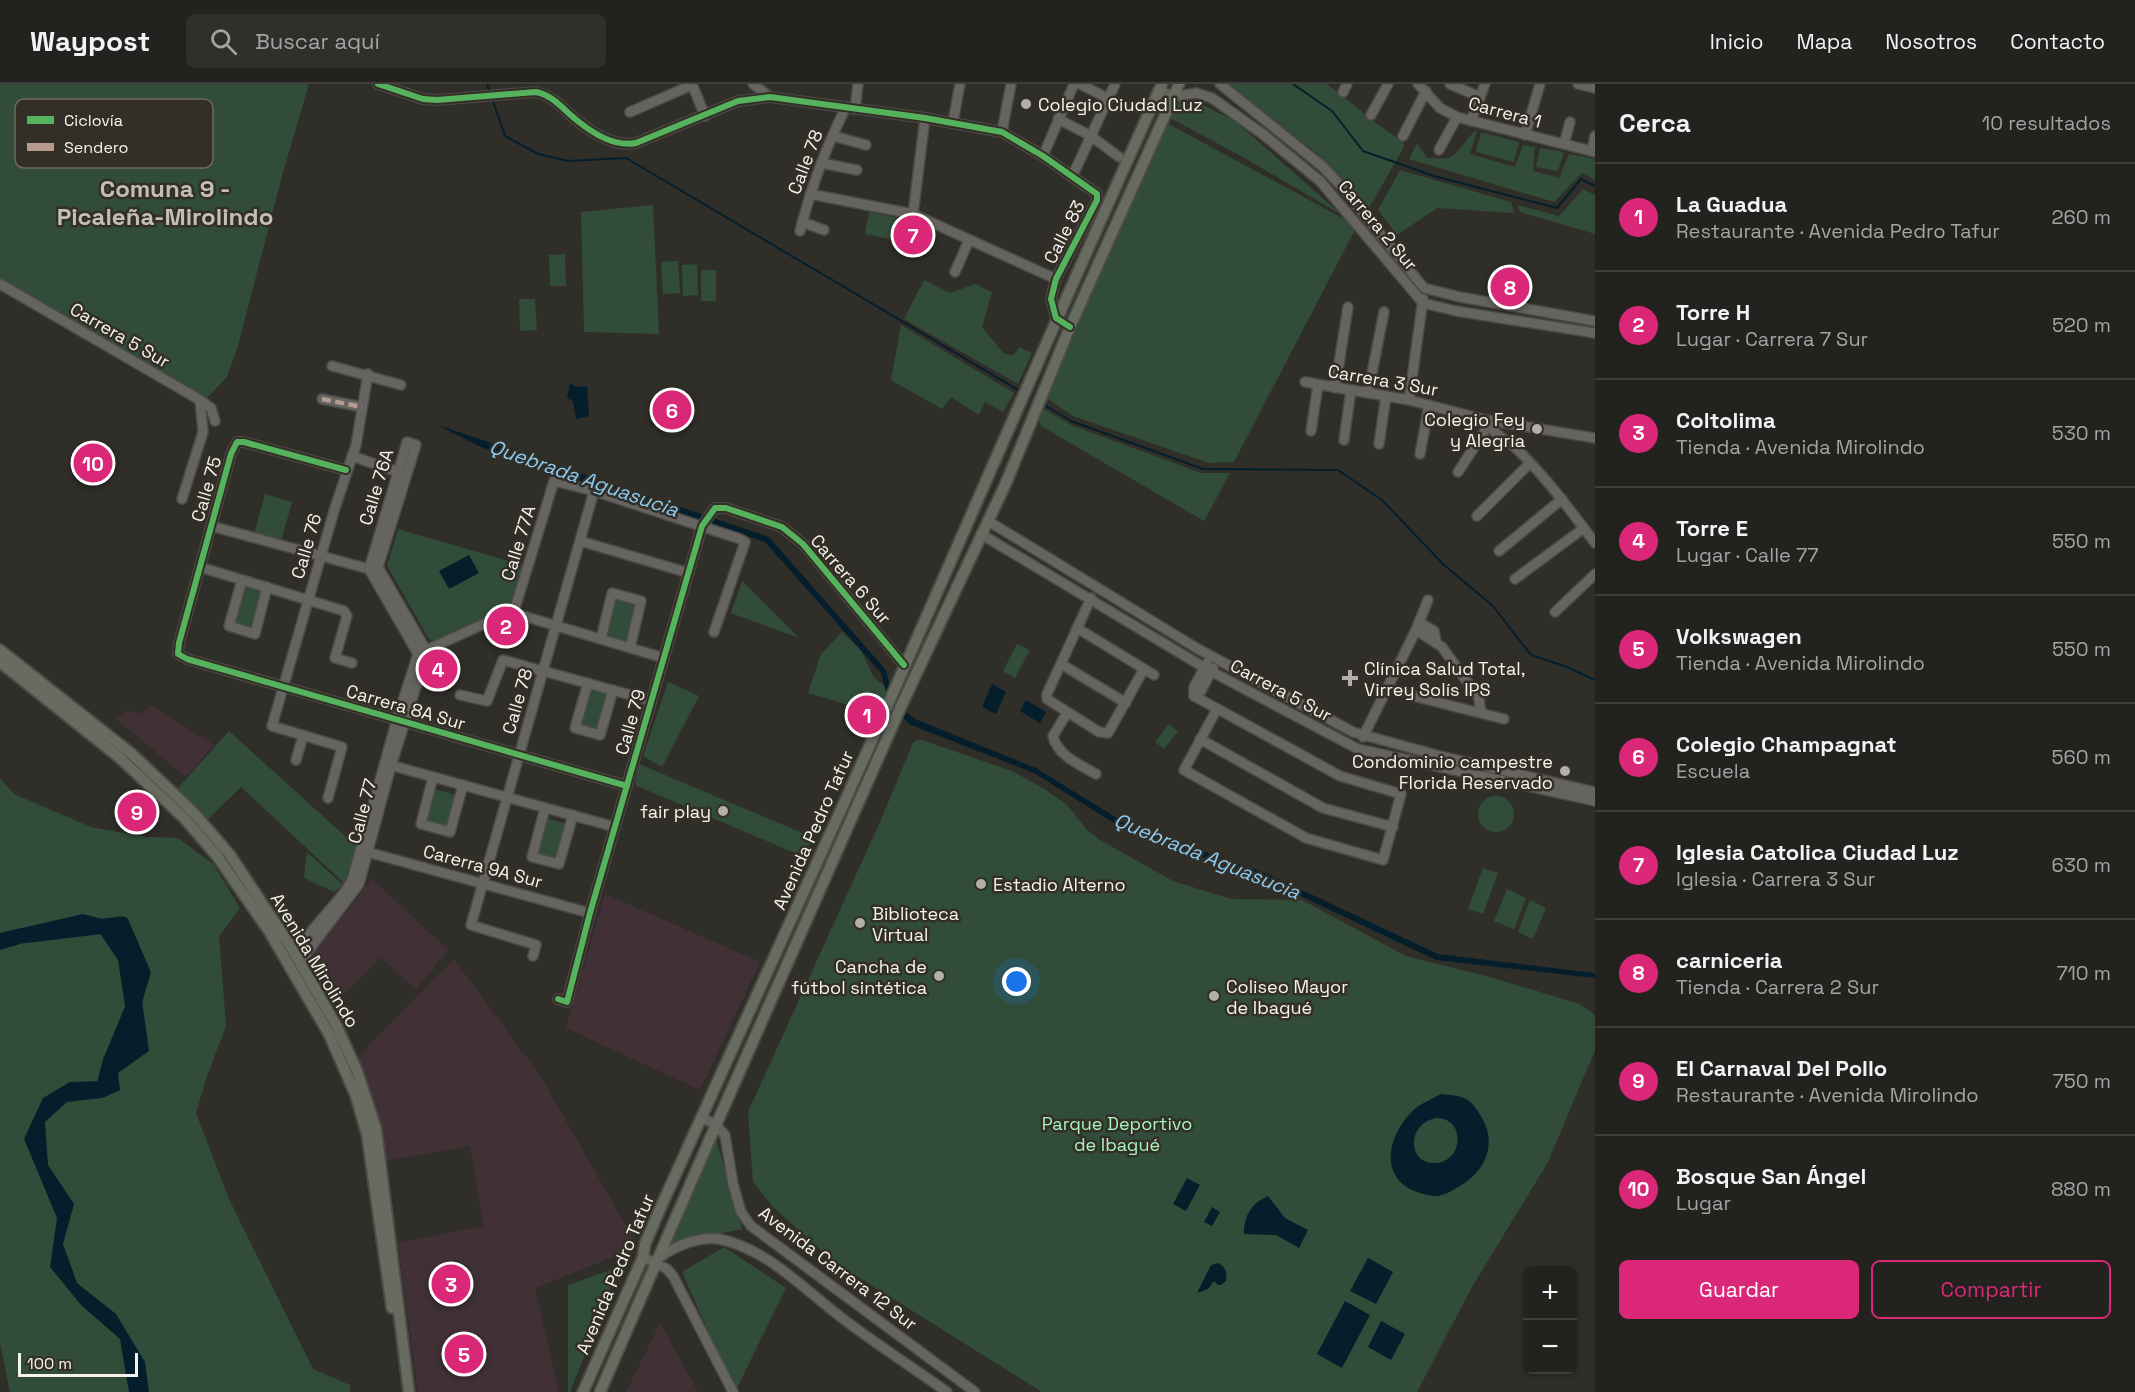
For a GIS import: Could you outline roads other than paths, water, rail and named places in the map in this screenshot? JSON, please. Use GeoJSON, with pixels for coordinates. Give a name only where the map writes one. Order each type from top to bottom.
{"type":"FeatureCollection","features":[{"type":"Feature","properties":{"kind":"main road","name":"Avenida Pedro Tafur"},"geometry":{"type":"LineString","coordinates":[[600,1392],[903,702],[988,522],[1046,382],[1179,84]]}},
{"type":"Feature","properties":{"kind":"main road","name":"Avenida Pedro Tafur"},"geometry":{"type":"LineString","coordinates":[[583,1392],[643,1257],[648,1237],[701,1117],[1161,87]]}},
{"type":"Feature","properties":{"kind":"main road","name":"Avenida Mirolindo"},"geometry":{"type":"LineString","coordinates":[[0,650],[133,755],[193,812],[230,855],[303,966],[336,1025],[349,1053],[376,1129],[409,1392]]}},
{"type":"Feature","properties":{"kind":"main road","name":"Avenida Mirolindo"},"geometry":{"type":"LineString","coordinates":[[0,662],[120,758],[184,818],[217,856],[269,931],[315,1008],[341,1057],[367,1134],[403,1392]]}},
{"type":"Feature","properties":{"kind":"street"},"geometry":{"type":"LineString","coordinates":[[378,84],[423,99],[543,93],[579,123],[619,145],[636,143],[738,101],[770,97],[954,122],[1002,132],[1043,156],[1072,177],[1115,84]]}},
{"type":"Feature","properties":{"kind":"street"},"geometry":{"type":"LineString","coordinates":[[753,84],[770,97]]}},
{"type":"Feature","properties":{"kind":"street","name":"Calle 78"},"geometry":{"type":"LineString","coordinates":[[824,230],[801,226],[821,163],[833,136],[850,108],[858,84]]}},
{"type":"Feature","properties":{"kind":"street"},"geometry":{"type":"LineString","coordinates":[[954,122],[960,84]]}},
{"type":"Feature","properties":{"kind":"street"},"geometry":{"type":"LineString","coordinates":[[1002,132],[1011,84]]}},
{"type":"Feature","properties":{"kind":"street"},"geometry":{"type":"LineString","coordinates":[[1043,156],[1074,84]]}},
{"type":"Feature","properties":{"kind":"street"},"geometry":{"type":"LineString","coordinates":[[1080,84],[1108,99]]}},
{"type":"Feature","properties":{"kind":"street","name":"Carrera 2 Sur"},"geometry":{"type":"LineString","coordinates":[[1220,84],[1322,166],[1343,188],[1424,288],[1460,297],[1595,321]]}},
{"type":"Feature","properties":{"kind":"street"},"geometry":{"type":"LineString","coordinates":[[1371,115],[1388,84]]}},
{"type":"Feature","properties":{"kind":"street","name":"Carrera 1"},"geometry":{"type":"LineString","coordinates":[[1418,84],[1440,108],[1457,117],[1594,151]]}},
{"type":"Feature","properties":{"kind":"street"},"geometry":{"type":"LineString","coordinates":[[1450,84],[1480,97]]}},
{"type":"Feature","properties":{"kind":"street"},"geometry":{"type":"LineString","coordinates":[[1471,121],[1485,84]]}},
{"type":"Feature","properties":{"kind":"street"},"geometry":{"type":"LineString","coordinates":[[1526,135],[1540,84]]}},
{"type":"Feature","properties":{"kind":"street"},"geometry":{"type":"LineString","coordinates":[[1578,84],[1595,88]]}},
{"type":"Feature","properties":{"kind":"street"},"geometry":{"type":"LineString","coordinates":[[630,112],[692,85],[705,116]]}},
{"type":"Feature","properties":{"kind":"street"},"geometry":{"type":"LineString","coordinates":[[1161,87],[1173,97]]}},
{"type":"Feature","properties":{"kind":"street"},"geometry":{"type":"LineString","coordinates":[[1403,136],[1426,91]]}},
{"type":"Feature","properties":{"kind":"street","name":"Carrera 2 Sur"},"geometry":{"type":"LineString","coordinates":[[1173,97],[1196,93],[1212,98],[1264,135],[1320,182],[1423,303]]}},
{"type":"Feature","properties":{"kind":"street"},"geometry":{"type":"LineString","coordinates":[[1439,150],[1457,117]]}},
{"type":"Feature","properties":{"kind":"street"},"geometry":{"type":"LineString","coordinates":[[913,214],[925,118]]}},
{"type":"Feature","properties":{"kind":"street"},"geometry":{"type":"LineString","coordinates":[[1058,119],[1091,136],[1119,157]]}},
{"type":"Feature","properties":{"kind":"street"},"geometry":{"type":"LineString","coordinates":[[1564,144],[1570,122]]}},
{"type":"Feature","properties":{"kind":"street"},"geometry":{"type":"LineString","coordinates":[[833,136],[866,145]]}},
{"type":"Feature","properties":{"kind":"street"},"geometry":{"type":"LineString","coordinates":[[1594,151],[1595,136]]}},
{"type":"Feature","properties":{"kind":"street"},"geometry":{"type":"LineString","coordinates":[[821,163],[857,170]]}},
{"type":"Feature","properties":{"kind":"street","name":"Calle 83"},"geometry":{"type":"LineString","coordinates":[[1056,318],[1051,299],[1056,279],[1097,200],[1097,194],[1072,177]]}},
{"type":"Feature","properties":{"kind":"street"},"geometry":{"type":"LineString","coordinates":[[810,194],[913,214],[1056,279]]}},
{"type":"Feature","properties":{"kind":"street"},"geometry":{"type":"LineString","coordinates":[[955,272],[969,240]]}},
{"type":"Feature","properties":{"kind":"street","name":"Carrera 5 Sur"},"geometry":{"type":"LineString","coordinates":[[0,284],[200,400],[211,408],[215,421]]}},
{"type":"Feature","properties":{"kind":"street"},"geometry":{"type":"LineString","coordinates":[[1408,400],[1424,288]]}},
{"type":"Feature","properties":{"kind":"street"},"geometry":{"type":"LineString","coordinates":[[1423,303],[1456,312],[1595,333]]}},
{"type":"Feature","properties":{"kind":"street"},"geometry":{"type":"LineString","coordinates":[[1335,388],[1348,307]]}},
{"type":"Feature","properties":{"kind":"street"},"geometry":{"type":"LineString","coordinates":[[1368,393],[1384,312]]}},
{"type":"Feature","properties":{"kind":"street"},"geometry":{"type":"LineString","coordinates":[[1056,318],[1070,327]]}},
{"type":"Feature","properties":{"kind":"street"},"geometry":{"type":"LineString","coordinates":[[332,366],[402,385]]}},
{"type":"Feature","properties":{"kind":"street","name":"Calle 76"},"geometry":{"type":"LineString","coordinates":[[303,736],[272,726],[346,470],[356,445],[368,374]]}},
{"type":"Feature","properties":{"kind":"street","name":"Carrera 3 Sur"},"geometry":{"type":"LineString","coordinates":[[1305,382],[1408,400],[1487,423],[1595,438]]}},
{"type":"Feature","properties":{"kind":"street"},"geometry":{"type":"LineString","coordinates":[[1311,431],[1318,385]]}},
{"type":"Feature","properties":{"kind":"street"},"geometry":{"type":"LineString","coordinates":[[1344,440],[1351,390]]}},
{"type":"Feature","properties":{"kind":"street"},"geometry":{"type":"LineString","coordinates":[[1379,444],[1386,396]]}},
{"type":"Feature","properties":{"kind":"street"},"geometry":{"type":"LineString","coordinates":[[322,399],[362,407]]}},
{"type":"Feature","properties":{"kind":"street"},"geometry":{"type":"LineString","coordinates":[[182,499],[203,432],[200,400]]}},
{"type":"Feature","properties":{"kind":"street"},"geometry":{"type":"LineString","coordinates":[[1420,454],[1428,405]]}},
{"type":"Feature","properties":{"kind":"street"},"geometry":{"type":"LineString","coordinates":[[1458,472],[1487,423],[1530,463],[1562,499],[1595,543]]}},
{"type":"Feature","properties":{"kind":"street","name":"Calle 75"},"geometry":{"type":"LineString","coordinates":[[178,654],[179,643],[231,454],[237,442],[346,470]]}},
{"type":"Feature","properties":{"kind":"street","name":"Calle 76A"},"geometry":{"type":"LineString","coordinates":[[374,568],[397,489],[416,445],[407,442],[398,472],[397,489]]}},
{"type":"Feature","properties":{"kind":"street"},"geometry":{"type":"LineString","coordinates":[[352,456],[398,472]]}},
{"type":"Feature","properties":{"kind":"street"},"geometry":{"type":"LineString","coordinates":[[1477,516],[1530,463]]}},
{"type":"Feature","properties":{"kind":"street","name":"Calle 77A"},"geometry":{"type":"LineString","coordinates":[[510,612],[516,605],[554,481],[594,491]]}},
{"type":"Feature","properties":{"kind":"street"},"geometry":{"type":"LineString","coordinates":[[594,491],[705,520],[740,538],[745,543],[714,632]]}},
{"type":"Feature","properties":{"kind":"street","name":"Calle 78"},"geometry":{"type":"LineString","coordinates":[[532,956],[536,945],[471,925],[594,491]]}},
{"type":"Feature","properties":{"kind":"street"},"geometry":{"type":"LineString","coordinates":[[1499,551],[1562,499]]}},
{"type":"Feature","properties":{"kind":"street","name":"Carrera 6 Sur"},"geometry":{"type":"LineString","coordinates":[[705,520],[715,508],[726,508],[782,526],[822,564],[904,665]]}},
{"type":"Feature","properties":{"kind":"street","name":"Calle 79"},"geometry":{"type":"LineString","coordinates":[[563,1000],[705,520]]}},
{"type":"Feature","properties":{"kind":"street","name":"Carrera 5 Sur"},"geometry":{"type":"LineString","coordinates":[[988,522],[1214,658],[1363,737],[1595,792]]}},
{"type":"Feature","properties":{"kind":"street"},"geometry":{"type":"LineString","coordinates":[[211,526],[374,568],[422,653],[510,612],[664,658]]}},
{"type":"Feature","properties":{"kind":"street"},"geometry":{"type":"LineString","coordinates":[[1515,579],[1584,528]]}},
{"type":"Feature","properties":{"kind":"street","name":"Carrera 5 Sur"},"geometry":{"type":"LineString","coordinates":[[981,534],[1208,670],[1358,749],[1595,801]]}},
{"type":"Feature","properties":{"kind":"street"},"geometry":{"type":"LineString","coordinates":[[580,541],[689,573]]}},
{"type":"Feature","properties":{"kind":"street"},"geometry":{"type":"LineString","coordinates":[[200,567],[344,611],[347,616],[335,658],[352,663]]}},
{"type":"Feature","properties":{"kind":"street"},"geometry":{"type":"LineString","coordinates":[[1555,612],[1595,574]]}},
{"type":"Feature","properties":{"kind":"street"},"geometry":{"type":"LineString","coordinates":[[242,580],[229,626],[255,634],[267,587]]}},
{"type":"Feature","properties":{"kind":"street"},"geometry":{"type":"LineString","coordinates":[[601,639],[612,593],[641,602],[630,648]]}},
{"type":"Feature","properties":{"kind":"street"},"geometry":{"type":"LineString","coordinates":[[1091,598],[1047,693],[1047,699],[1104,734],[1112,729],[1144,669]]}},
{"type":"Feature","properties":{"kind":"street"},"geometry":{"type":"LineString","coordinates":[[1363,737],[1428,600]]}},
{"type":"Feature","properties":{"kind":"street"},"geometry":{"type":"LineString","coordinates":[[1417,626],[1434,631],[1436,641],[1479,698],[1481,713]]}},
{"type":"Feature","properties":{"kind":"street"},"geometry":{"type":"LineString","coordinates":[[1077,628],[1154,675]]}},
{"type":"Feature","properties":{"kind":"street","name":"Calle 77"},"geometry":{"type":"LineString","coordinates":[[303,966],[308,951],[359,884],[388,764],[422,653]]}},
{"type":"Feature","properties":{"kind":"street","name":"Carrera 8A Sur"},"geometry":{"type":"LineString","coordinates":[[178,654],[187,660],[627,786]]}},
{"type":"Feature","properties":{"kind":"street"},"geometry":{"type":"LineString","coordinates":[[1214,658],[1208,670],[1194,687],[1194,696],[1340,776],[1401,794],[1383,860],[1306,838],[1184,770],[1217,709]]}},
{"type":"Feature","properties":{"kind":"street"},"geometry":{"type":"LineString","coordinates":[[460,695],[488,701],[503,660],[652,701]]}},
{"type":"Feature","properties":{"kind":"street"},"geometry":{"type":"LineString","coordinates":[[1060,664],[1126,703]]}},
{"type":"Feature","properties":{"kind":"street"},"geometry":{"type":"LineString","coordinates":[[588,684],[575,728],[600,735],[613,690]]}},
{"type":"Feature","properties":{"kind":"street"},"geometry":{"type":"LineString","coordinates":[[1408,696],[1504,718]]}},
{"type":"Feature","properties":{"kind":"street"},"geometry":{"type":"LineString","coordinates":[[1067,713],[1053,736],[1054,742],[1068,757],[1096,774]]}},
{"type":"Feature","properties":{"kind":"street"},"geometry":{"type":"LineString","coordinates":[[296,760],[303,736],[342,747],[328,798]]}},
{"type":"Feature","properties":{"kind":"street"},"geometry":{"type":"LineString","coordinates":[[1200,739],[1323,808],[1393,827]]}},
{"type":"Feature","properties":{"kind":"street"},"geometry":{"type":"LineString","coordinates":[[388,764],[615,826]]}},
{"type":"Feature","properties":{"kind":"street"},"geometry":{"type":"LineString","coordinates":[[433,777],[421,824],[450,832],[463,785]]}},
{"type":"Feature","properties":{"kind":"street"},"geometry":{"type":"LineString","coordinates":[[545,808],[532,857],[560,864],[573,815]]}},
{"type":"Feature","properties":{"kind":"street","name":"Calle 77"},"geometry":{"type":"LineString","coordinates":[[289,944],[296,945],[303,941],[344,893],[364,856]]}},
{"type":"Feature","properties":{"kind":"street","name":"Carerra 9A Sur"},"geometry":{"type":"LineString","coordinates":[[364,856],[482,883],[590,913]]}},
{"type":"Feature","properties":{"kind":"street"},"geometry":{"type":"LineString","coordinates":[[701,1117],[716,1125]]}},
{"type":"Feature","properties":{"kind":"street","name":"Avenida Carrera 12 Sur"},"geometry":{"type":"LineString","coordinates":[[716,1125],[725,1135],[732,1184],[741,1212],[751,1226],[975,1392]]}},
{"type":"Feature","properties":{"kind":"street","name":"Avenida Carrera 12 Sur"},"geometry":{"type":"LineString","coordinates":[[658,1260],[676,1248],[711,1239],[751,1250],[773,1264],[843,1319],[947,1392]]}},
{"type":"Feature","properties":{"kind":"street"},"geometry":{"type":"LineString","coordinates":[[643,1257],[658,1260],[673,1276],[733,1392]]}},
{"type":"Feature","properties":{"kind":"water"},"geometry":{"type":"Polygon","coordinates":[[[570,384],[577,387],[587,386],[589,416],[576,419],[573,401],[567,398],[570,384]]]}},
{"type":"Feature","properties":{"kind":"water","name":"Quebrada Aguasucia"},"geometry":{"type":"Polygon","coordinates":[[[435,424],[769,537],[886,670],[894,703],[915,719],[1036,768],[1128,825],[1268,874],[1438,954],[1595,973],[1595,978],[1436,960],[1267,880],[1125,830],[1034,773],[911,725],[890,707],[881,673],[765,542],[485,449],[435,424]]]}},
{"type":"Feature","properties":{"kind":"water"},"geometry":{"type":"Polygon","coordinates":[[[469,555],[479,573],[449,589],[439,571],[469,555]]]}},
{"type":"Feature","properties":{"kind":"water"},"geometry":{"type":"Polygon","coordinates":[[[992,684],[1006,692],[996,714],[982,707],[992,684]]]}},
{"type":"Feature","properties":{"kind":"water"},"geometry":{"type":"Polygon","coordinates":[[[1026,700],[1046,712],[1040,723],[1020,711],[1026,700]]]}},
{"type":"Feature","properties":{"kind":"water"},"geometry":{"type":"Polygon","coordinates":[[[83,914],[114,922],[141,953],[142,1000],[149,1051],[118,1073],[120,1090],[102,1098],[67,1102],[45,1122],[48,1165],[74,1204],[63,1244],[77,1283],[116,1314],[145,1362],[149,1392],[129,1392],[120,1339],[81,1305],[50,1267],[57,1218],[24,1139],[43,1098],[70,1082],[103,1081],[129,1032],[118,960],[99,932],[58,927],[0,948],[0,933],[83,914]]]}},
{"type":"Feature","properties":{"kind":"water"},"geometry":{"type":"Polygon","coordinates":[[[1441,1094],[1467,1099],[1480,1115],[1487,1128],[1489,1139],[1486,1158],[1475,1174],[1446,1194],[1434,1196],[1410,1189],[1399,1180],[1393,1170],[1391,1158],[1396,1134],[1403,1123],[1420,1105],[1441,1094]],[[1436,1118],[1426,1122],[1415,1135],[1415,1151],[1426,1162],[1436,1163],[1445,1160],[1456,1148],[1457,1132],[1446,1120],[1436,1118]]]}},
{"type":"Feature","properties":{"kind":"water"},"geometry":{"type":"Polygon","coordinates":[[[1187,1178],[1200,1185],[1186,1211],[1173,1204],[1187,1178]]]}},
{"type":"Feature","properties":{"kind":"water"},"geometry":{"type":"Polygon","coordinates":[[[1268,1196],[1285,1218],[1308,1230],[1299,1248],[1276,1235],[1244,1234],[1245,1221],[1250,1211],[1268,1196]]]}},
{"type":"Feature","properties":{"kind":"water"},"geometry":{"type":"Polygon","coordinates":[[[1212,1207],[1220,1212],[1212,1226],[1204,1222],[1212,1207]]]}},
{"type":"Feature","properties":{"kind":"water"},"geometry":{"type":"Polygon","coordinates":[[[1368,1258],[1393,1272],[1376,1304],[1350,1291],[1368,1258]]]}},
{"type":"Feature","properties":{"kind":"water"},"geometry":{"type":"Polygon","coordinates":[[[1219,1263],[1225,1270],[1226,1281],[1218,1285],[1214,1281],[1208,1289],[1197,1293],[1211,1265],[1219,1263]]]}},
{"type":"Feature","properties":{"kind":"water"},"geometry":{"type":"Polygon","coordinates":[[[1345,1301],[1370,1315],[1342,1368],[1317,1354],[1345,1301]]]}},
{"type":"Feature","properties":{"kind":"water"},"geometry":{"type":"Polygon","coordinates":[[[1381,1321],[1405,1334],[1391,1360],[1368,1347],[1381,1321]]]}},
{"type":"Feature","properties":{"kind":"waterway"},"geometry":{"type":"LineString","coordinates":[[487,84],[490,93]]}},
{"type":"Feature","properties":{"kind":"waterway"},"geometry":{"type":"LineString","coordinates":[[1293,84],[1332,111],[1363,151],[1434,176],[1557,208],[1581,179],[1595,186]]}},
{"type":"Feature","properties":{"kind":"waterway"},"geometry":{"type":"LineString","coordinates":[[492,98],[505,136],[538,154],[568,161],[626,158],[1020,391]]}},
{"type":"Feature","properties":{"kind":"waterway"},"geometry":{"type":"LineString","coordinates":[[1043,404],[1071,421],[1203,469],[1338,470],[1382,500],[1443,564],[1493,606],[1531,655],[1567,667],[1595,680]]}},
{"type":"Feature","properties":{"kind":"waterway"},"geometry":{"type":"LineString","coordinates":[[0,942],[21,936],[122,924],[143,973],[133,1007],[110,1062],[103,1089]]}},
{"type":"Feature","properties":{"kind":"place","name":"Colegio Ciudad Luz"},"geometry":{"type":"Point","coordinates":[1026,104]}},
{"type":"Feature","properties":{"kind":"place","name":"Iglesia Catolica Ciudad Luz"},"geometry":{"type":"Point","coordinates":[913,235]}},
{"type":"Feature","properties":{"kind":"place","name":"carniceria"},"geometry":{"type":"Point","coordinates":[1510,287]}},
{"type":"Feature","properties":{"kind":"place","name":"Colegio Champagnat"},"geometry":{"type":"Point","coordinates":[672,410]}},
{"type":"Feature","properties":{"kind":"place","name":"Colegio Fey y Alegria"},"geometry":{"type":"Point","coordinates":[1537,429]}},
{"type":"Feature","properties":{"kind":"place","name":"Bosque San Ángel"},"geometry":{"type":"Point","coordinates":[93,463]}},
{"type":"Feature","properties":{"kind":"place","name":"Torre H"},"geometry":{"type":"Point","coordinates":[506,626]}},
{"type":"Feature","properties":{"kind":"place","name":"Torre E"},"geometry":{"type":"Point","coordinates":[438,669]}},
{"type":"Feature","properties":{"kind":"place","name":"Clínica Salud Total, Virrey Solís IPS"},"geometry":{"type":"Point","coordinates":[1350,678]}},
{"type":"Feature","properties":{"kind":"place","name":"La Guadua"},"geometry":{"type":"Point","coordinates":[867,715]}},
{"type":"Feature","properties":{"kind":"place","name":"Condominio campestre Florida Reservado"},"geometry":{"type":"Point","coordinates":[1565,771]}},
{"type":"Feature","properties":{"kind":"place","name":"fair play"},"geometry":{"type":"Point","coordinates":[723,811]}},
{"type":"Feature","properties":{"kind":"place","name":"El Carnaval Del Pollo"},"geometry":{"type":"Point","coordinates":[137,812]}},
{"type":"Feature","properties":{"kind":"place","name":"Estadio Alterno"},"geometry":{"type":"Point","coordinates":[981,884]}},
{"type":"Feature","properties":{"kind":"place","name":"Biblioteca Virtual"},"geometry":{"type":"Point","coordinates":[860,923]}},
{"type":"Feature","properties":{"kind":"place","name":"Cancha de fútbol sintética"},"geometry":{"type":"Point","coordinates":[939,976]}},
{"type":"Feature","properties":{"kind":"place","name":"Coliseo Mayor de Ibagué"},"geometry":{"type":"Point","coordinates":[1214,996]}},
{"type":"Feature","properties":{"kind":"place","name":"Coltolima"},"geometry":{"type":"Point","coordinates":[451,1284]}},
{"type":"Feature","properties":{"kind":"place","name":"Volkswagen"},"geometry":{"type":"Point","coordinates":[464,1354]}},
{"type":"Feature","properties":{"kind":"district","name":"Comuna 9 - Picaleña-Mirolindo"},"geometry":{"type":"Point","coordinates":[165,202]}},
{"type":"Feature","properties":{"kind":"park label","name":"Parque Deportivo de Ibagué"},"geometry":{"type":"Point","coordinates":[1117,1133]}}]}
